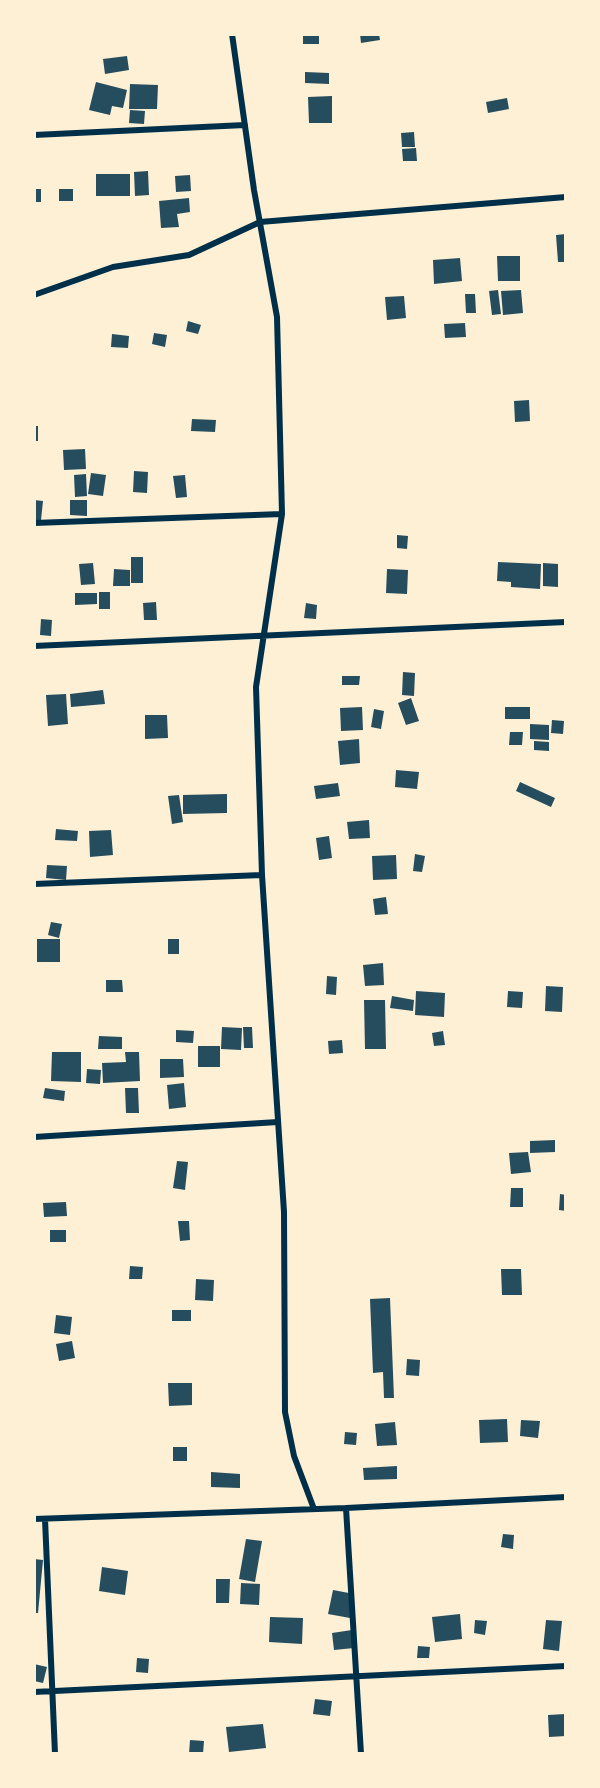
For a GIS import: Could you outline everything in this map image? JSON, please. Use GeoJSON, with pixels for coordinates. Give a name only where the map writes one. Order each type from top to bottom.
{"type":"FeatureCollection","features":[{"type":"Feature","properties":{"kind":"street"},"geometry":{"type":"LineString","coordinates":[[232,34],[260,222],[277,317],[282,514],[256,687],[262,875],[284,1212],[285,1412],[294,1456],[314,1509]]}},
{"type":"Feature","properties":{"kind":"street"},"geometry":{"type":"LineString","coordinates":[[34,135],[245,125]]}},
{"type":"Feature","properties":{"kind":"street"},"geometry":{"type":"LineString","coordinates":[[34,295],[113,267],[189,255],[260,222],[566,197]]}},
{"type":"Feature","properties":{"kind":"street"},"geometry":{"type":"LineString","coordinates":[[34,523],[282,514]]}},
{"type":"Feature","properties":{"kind":"street"},"geometry":{"type":"LineString","coordinates":[[34,646],[566,622]]}},
{"type":"Feature","properties":{"kind":"street"},"geometry":{"type":"LineString","coordinates":[[34,884],[262,875]]}},
{"type":"Feature","properties":{"kind":"street"},"geometry":{"type":"LineString","coordinates":[[34,1137],[278,1122]]}},
{"type":"Feature","properties":{"kind":"street"},"geometry":{"type":"LineString","coordinates":[[34,1519],[346,1508],[566,1497]]}},
{"type":"Feature","properties":{"kind":"street"},"geometry":{"type":"LineString","coordinates":[[346,1508],[361,1754]]}},
{"type":"Feature","properties":{"kind":"street"},"geometry":{"type":"LineString","coordinates":[[45,1518],[55,1754]]}},
{"type":"Feature","properties":{"kind":"street"},"geometry":{"type":"LineString","coordinates":[[34,1692],[566,1666]]}},
{"type":"Feature","properties":{"kind":"building"},"geometry":{"type":"Polygon","coordinates":[[[303,34],[319,34],[319,44],[303,44],[303,34]]]}},
{"type":"Feature","properties":{"kind":"building"},"geometry":{"type":"Polygon","coordinates":[[[360,34],[379,34],[380,40],[361,43],[360,34]]]}},
{"type":"Feature","properties":{"kind":"building"},"geometry":{"type":"Polygon","coordinates":[[[127,56],[129,70],[105,74],[103,59],[127,56]]]}},
{"type":"Feature","properties":{"kind":"building"},"geometry":{"type":"Polygon","coordinates":[[[305,72],[329,73],[329,84],[305,83],[305,72]]]}},
{"type":"Feature","properties":{"kind":"building"},"geometry":{"type":"Polygon","coordinates":[[[96,82],[127,90],[123,108],[112,106],[110,115],[89,110],[96,82]]]}},
{"type":"Feature","properties":{"kind":"building"},"geometry":{"type":"Polygon","coordinates":[[[130,84],[158,85],[157,109],[129,109],[130,84]]]}},
{"type":"Feature","properties":{"kind":"building"},"geometry":{"type":"Polygon","coordinates":[[[332,96],[332,123],[309,123],[308,97],[332,96]]]}},
{"type":"Feature","properties":{"kind":"building"},"geometry":{"type":"Polygon","coordinates":[[[507,98],[509,109],[488,113],[486,102],[507,98]]]}},
{"type":"Feature","properties":{"kind":"building"},"geometry":{"type":"Polygon","coordinates":[[[130,110],[145,111],[144,124],[129,123],[130,110]]]}},
{"type":"Feature","properties":{"kind":"building"},"geometry":{"type":"Polygon","coordinates":[[[414,132],[415,147],[402,147],[401,133],[414,132]]]}},
{"type":"Feature","properties":{"kind":"building"},"geometry":{"type":"Polygon","coordinates":[[[416,148],[417,161],[403,161],[402,149],[416,148]]]}},
{"type":"Feature","properties":{"kind":"building"},"geometry":{"type":"Polygon","coordinates":[[[148,171],[149,195],[135,196],[134,172],[148,171]]]}},
{"type":"Feature","properties":{"kind":"building"},"geometry":{"type":"Polygon","coordinates":[[[96,174],[130,174],[130,196],[96,196],[96,174]]]}},
{"type":"Feature","properties":{"kind":"building"},"geometry":{"type":"Polygon","coordinates":[[[190,175],[191,191],[176,192],[175,176],[190,175]]]}},
{"type":"Feature","properties":{"kind":"building"},"geometry":{"type":"Polygon","coordinates":[[[34,189],[41,189],[41,202],[34,202],[34,189]]]}},
{"type":"Feature","properties":{"kind":"building"},"geometry":{"type":"Polygon","coordinates":[[[59,189],[73,189],[73,201],[59,201],[59,189]]]}},
{"type":"Feature","properties":{"kind":"building"},"geometry":{"type":"Polygon","coordinates":[[[189,198],[190,212],[177,214],[179,227],[161,228],[159,201],[189,198]]]}},
{"type":"Feature","properties":{"kind":"building"},"geometry":{"type":"Polygon","coordinates":[[[566,234],[566,262],[558,262],[556,235],[566,234]]]}},
{"type":"Feature","properties":{"kind":"building"},"geometry":{"type":"Polygon","coordinates":[[[497,256],[520,256],[520,281],[498,281],[497,256]]]}},
{"type":"Feature","properties":{"kind":"building"},"geometry":{"type":"Polygon","coordinates":[[[460,258],[462,281],[434,284],[433,260],[460,258]]]}},
{"type":"Feature","properties":{"kind":"building"},"geometry":{"type":"Polygon","coordinates":[[[498,290],[501,314],[492,315],[489,291],[498,290]]]}},
{"type":"Feature","properties":{"kind":"building"},"geometry":{"type":"Polygon","coordinates":[[[521,290],[523,313],[503,315],[501,291],[521,290]]]}},
{"type":"Feature","properties":{"kind":"building"},"geometry":{"type":"Polygon","coordinates":[[[465,294],[475,294],[476,313],[466,313],[465,294]]]}},
{"type":"Feature","properties":{"kind":"building"},"geometry":{"type":"Polygon","coordinates":[[[404,296],[406,318],[387,320],[385,297],[404,296]]]}},
{"type":"Feature","properties":{"kind":"building"},"geometry":{"type":"Polygon","coordinates":[[[188,321],[201,325],[198,334],[186,331],[188,321]]]}},
{"type":"Feature","properties":{"kind":"building"},"geometry":{"type":"Polygon","coordinates":[[[465,323],[466,337],[445,338],[444,324],[465,323]]]}},
{"type":"Feature","properties":{"kind":"building"},"geometry":{"type":"Polygon","coordinates":[[[154,333],[167,335],[165,347],[152,344],[154,333]]]}},
{"type":"Feature","properties":{"kind":"building"},"geometry":{"type":"Polygon","coordinates":[[[112,334],[129,336],[128,348],[111,347],[112,334]]]}},
{"type":"Feature","properties":{"kind":"building"},"geometry":{"type":"Polygon","coordinates":[[[529,400],[530,421],[515,422],[514,401],[529,400]]]}},
{"type":"Feature","properties":{"kind":"building"},"geometry":{"type":"Polygon","coordinates":[[[192,419],[216,420],[215,432],[191,431],[192,419]]]}},
{"type":"Feature","properties":{"kind":"building"},"geometry":{"type":"Polygon","coordinates":[[[34,426],[38,426],[38,441],[34,441],[34,426]]]}},
{"type":"Feature","properties":{"kind":"building"},"geometry":{"type":"Polygon","coordinates":[[[85,449],[86,469],[64,470],[63,450],[85,449]]]}},
{"type":"Feature","properties":{"kind":"building"},"geometry":{"type":"Polygon","coordinates":[[[134,471],[148,472],[147,493],[133,492],[134,471]]]}},
{"type":"Feature","properties":{"kind":"building"},"geometry":{"type":"Polygon","coordinates":[[[91,473],[106,475],[103,496],[88,494],[91,473]]]}},
{"type":"Feature","properties":{"kind":"building"},"geometry":{"type":"Polygon","coordinates":[[[86,474],[87,496],[75,497],[74,475],[86,474]]]}},
{"type":"Feature","properties":{"kind":"building"},"geometry":{"type":"Polygon","coordinates":[[[185,475],[187,497],[176,498],[173,476],[185,475]]]}},
{"type":"Feature","properties":{"kind":"building"},"geometry":{"type":"Polygon","coordinates":[[[34,500],[43,501],[41,520],[34,520],[34,500]]]}},
{"type":"Feature","properties":{"kind":"building"},"geometry":{"type":"Polygon","coordinates":[[[70,500],[87,500],[87,516],[70,515],[70,500]]]}},
{"type":"Feature","properties":{"kind":"building"},"geometry":{"type":"Polygon","coordinates":[[[397,535],[408,536],[407,549],[397,548],[397,535]]]}},
{"type":"Feature","properties":{"kind":"building"},"geometry":{"type":"Polygon","coordinates":[[[131,557],[143,557],[143,583],[131,583],[131,557]]]}},
{"type":"Feature","properties":{"kind":"building"},"geometry":{"type":"Polygon","coordinates":[[[498,562],[541,564],[540,589],[511,587],[511,582],[497,581],[498,562]]]}},
{"type":"Feature","properties":{"kind":"building"},"geometry":{"type":"Polygon","coordinates":[[[93,563],[95,584],[81,585],[79,564],[93,563]]]}},
{"type":"Feature","properties":{"kind":"building"},"geometry":{"type":"Polygon","coordinates":[[[543,563],[558,564],[558,587],[543,586],[543,563]]]}},
{"type":"Feature","properties":{"kind":"building"},"geometry":{"type":"Polygon","coordinates":[[[114,569],[130,570],[130,586],[113,586],[114,569]]]}},
{"type":"Feature","properties":{"kind":"building"},"geometry":{"type":"Polygon","coordinates":[[[387,569],[408,570],[407,594],[386,593],[387,569]]]}},
{"type":"Feature","properties":{"kind":"building"},"geometry":{"type":"Polygon","coordinates":[[[99,592],[110,592],[110,609],[99,609],[99,592]]]}},
{"type":"Feature","properties":{"kind":"building"},"geometry":{"type":"Polygon","coordinates":[[[75,593],[97,593],[97,604],[75,605],[75,593]]]}},
{"type":"Feature","properties":{"kind":"building"},"geometry":{"type":"Polygon","coordinates":[[[156,602],[157,620],[144,620],[143,603],[156,602]]]}},
{"type":"Feature","properties":{"kind":"building"},"geometry":{"type":"Polygon","coordinates":[[[306,603],[317,605],[316,619],[304,618],[306,603]]]}},
{"type":"Feature","properties":{"kind":"building"},"geometry":{"type":"Polygon","coordinates":[[[41,619],[52,620],[51,636],[40,635],[41,619]]]}},
{"type":"Feature","properties":{"kind":"building"},"geometry":{"type":"Polygon","coordinates":[[[403,672],[415,673],[414,696],[402,695],[403,672]]]}},
{"type":"Feature","properties":{"kind":"building"},"geometry":{"type":"Polygon","coordinates":[[[342,676],[360,676],[359,685],[342,685],[342,676]]]}},
{"type":"Feature","properties":{"kind":"building"},"geometry":{"type":"Polygon","coordinates":[[[103,690],[105,704],[71,707],[70,694],[103,690]]]}},
{"type":"Feature","properties":{"kind":"building"},"geometry":{"type":"Polygon","coordinates":[[[66,694],[68,724],[48,726],[46,695],[66,694]]]}},
{"type":"Feature","properties":{"kind":"building"},"geometry":{"type":"Polygon","coordinates":[[[411,698],[419,721],[406,725],[398,703],[411,698]]]}},
{"type":"Feature","properties":{"kind":"building"},"geometry":{"type":"Polygon","coordinates":[[[362,707],[363,730],[341,731],[340,708],[362,707]]]}},
{"type":"Feature","properties":{"kind":"building"},"geometry":{"type":"Polygon","coordinates":[[[505,707],[530,707],[530,719],[505,719],[505,707]]]}},
{"type":"Feature","properties":{"kind":"building"},"geometry":{"type":"Polygon","coordinates":[[[374,709],[384,711],[381,729],[371,727],[374,709]]]}},
{"type":"Feature","properties":{"kind":"building"},"geometry":{"type":"Polygon","coordinates":[[[145,715],[167,715],[168,738],[145,739],[145,715]]]}},
{"type":"Feature","properties":{"kind":"building"},"geometry":{"type":"Polygon","coordinates":[[[552,720],[564,721],[563,734],[551,733],[552,720]]]}},
{"type":"Feature","properties":{"kind":"building"},"geometry":{"type":"Polygon","coordinates":[[[530,724],[549,725],[549,740],[530,739],[530,724]]]}},
{"type":"Feature","properties":{"kind":"building"},"geometry":{"type":"Polygon","coordinates":[[[510,732],[523,732],[522,745],[509,745],[510,732]]]}},
{"type":"Feature","properties":{"kind":"building"},"geometry":{"type":"Polygon","coordinates":[[[359,739],[360,763],[340,765],[338,741],[359,739]]]}},
{"type":"Feature","properties":{"kind":"building"},"geometry":{"type":"Polygon","coordinates":[[[534,741],[549,742],[549,751],[534,750],[534,741]]]}},
{"type":"Feature","properties":{"kind":"building"},"geometry":{"type":"Polygon","coordinates":[[[396,770],[419,772],[417,789],[395,787],[396,770]]]}},
{"type":"Feature","properties":{"kind":"building"},"geometry":{"type":"Polygon","coordinates":[[[520,782],[555,798],[551,807],[516,791],[520,782]]]}},
{"type":"Feature","properties":{"kind":"building"},"geometry":{"type":"Polygon","coordinates":[[[338,783],[340,796],[316,799],[314,786],[338,783]]]}},
{"type":"Feature","properties":{"kind":"building"},"geometry":{"type":"Polygon","coordinates":[[[227,794],[227,813],[183,814],[183,795],[227,794]]]}},
{"type":"Feature","properties":{"kind":"building"},"geometry":{"type":"Polygon","coordinates":[[[179,795],[183,822],[172,824],[168,796],[179,795]]]}},
{"type":"Feature","properties":{"kind":"building"},"geometry":{"type":"Polygon","coordinates":[[[369,820],[370,838],[349,839],[347,822],[369,820]]]}},
{"type":"Feature","properties":{"kind":"building"},"geometry":{"type":"Polygon","coordinates":[[[56,829],[78,831],[77,841],[55,840],[56,829]]]}},
{"type":"Feature","properties":{"kind":"building"},"geometry":{"type":"Polygon","coordinates":[[[111,830],[113,855],[90,857],[89,831],[111,830]]]}},
{"type":"Feature","properties":{"kind":"building"},"geometry":{"type":"Polygon","coordinates":[[[329,836],[332,858],[319,860],[316,838],[329,836]]]}},
{"type":"Feature","properties":{"kind":"building"},"geometry":{"type":"Polygon","coordinates":[[[415,854],[425,856],[422,872],[413,871],[415,854]]]}},
{"type":"Feature","properties":{"kind":"building"},"geometry":{"type":"Polygon","coordinates":[[[396,855],[397,879],[373,880],[372,856],[396,855]]]}},
{"type":"Feature","properties":{"kind":"building"},"geometry":{"type":"Polygon","coordinates":[[[47,865],[67,866],[66,880],[46,878],[47,865]]]}},
{"type":"Feature","properties":{"kind":"building"},"geometry":{"type":"Polygon","coordinates":[[[386,897],[388,914],[375,915],[373,899],[386,897]]]}},
{"type":"Feature","properties":{"kind":"building"},"geometry":{"type":"Polygon","coordinates":[[[51,922],[62,924],[59,938],[48,935],[51,922]]]}},
{"type":"Feature","properties":{"kind":"building"},"geometry":{"type":"Polygon","coordinates":[[[37,939],[60,939],[60,962],[37,962],[37,939]]]}},
{"type":"Feature","properties":{"kind":"building"},"geometry":{"type":"Polygon","coordinates":[[[168,939],[179,939],[179,954],[168,954],[168,939]]]}},
{"type":"Feature","properties":{"kind":"building"},"geometry":{"type":"Polygon","coordinates":[[[383,963],[384,985],[365,986],[363,965],[383,963]]]}},
{"type":"Feature","properties":{"kind":"building"},"geometry":{"type":"Polygon","coordinates":[[[327,976],[337,977],[336,995],[326,994],[327,976]]]}},
{"type":"Feature","properties":{"kind":"building"},"geometry":{"type":"Polygon","coordinates":[[[106,980],[122,980],[123,992],[106,992],[106,980]]]}},
{"type":"Feature","properties":{"kind":"building"},"geometry":{"type":"Polygon","coordinates":[[[546,986],[563,987],[562,1012],[545,1011],[546,986]]]}},
{"type":"Feature","properties":{"kind":"building"},"geometry":{"type":"Polygon","coordinates":[[[416,991],[445,993],[444,1017],[415,1015],[416,991]]]}},
{"type":"Feature","properties":{"kind":"building"},"geometry":{"type":"Polygon","coordinates":[[[508,991],[523,992],[522,1008],[507,1007],[508,991]]]}},
{"type":"Feature","properties":{"kind":"building"},"geometry":{"type":"Polygon","coordinates":[[[392,996],[414,1000],[413,1011],[390,1008],[392,996]]]}},
{"type":"Feature","properties":{"kind":"building"},"geometry":{"type":"Polygon","coordinates":[[[364,1000],[385,1000],[386,1049],[365,1049],[364,1000]]]}},
{"type":"Feature","properties":{"kind":"building"},"geometry":{"type":"Polygon","coordinates":[[[222,1027],[242,1028],[241,1050],[221,1049],[222,1027]]]}},
{"type":"Feature","properties":{"kind":"building"},"geometry":{"type":"Polygon","coordinates":[[[243,1027],[252,1027],[253,1048],[244,1048],[243,1027]]]}},
{"type":"Feature","properties":{"kind":"building"},"geometry":{"type":"Polygon","coordinates":[[[176,1030],[194,1031],[193,1043],[176,1042],[176,1030]]]}},
{"type":"Feature","properties":{"kind":"building"},"geometry":{"type":"Polygon","coordinates":[[[443,1031],[445,1045],[434,1046],[432,1033],[443,1031]]]}},
{"type":"Feature","properties":{"kind":"building"},"geometry":{"type":"Polygon","coordinates":[[[99,1036],[122,1037],[122,1049],[98,1049],[99,1036]]]}},
{"type":"Feature","properties":{"kind":"building"},"geometry":{"type":"Polygon","coordinates":[[[342,1040],[343,1053],[329,1054],[328,1041],[342,1040]]]}},
{"type":"Feature","properties":{"kind":"building"},"geometry":{"type":"Polygon","coordinates":[[[198,1046],[220,1046],[220,1067],[198,1067],[198,1046]]]}},
{"type":"Feature","properties":{"kind":"building"},"geometry":{"type":"Polygon","coordinates":[[[52,1052],[81,1052],[81,1082],[51,1081],[52,1052]]]}},
{"type":"Feature","properties":{"kind":"building"},"geometry":{"type":"Polygon","coordinates":[[[125,1052],[139,1052],[140,1081],[103,1083],[102,1063],[126,1062],[125,1052]]]}},
{"type":"Feature","properties":{"kind":"building"},"geometry":{"type":"Polygon","coordinates":[[[160,1059],[183,1059],[184,1077],[160,1078],[160,1059]]]}},
{"type":"Feature","properties":{"kind":"building"},"geometry":{"type":"Polygon","coordinates":[[[87,1069],[101,1070],[100,1084],[86,1083],[87,1069]]]}},
{"type":"Feature","properties":{"kind":"building"},"geometry":{"type":"Polygon","coordinates":[[[184,1083],[186,1107],[169,1109],[167,1085],[184,1083]]]}},
{"type":"Feature","properties":{"kind":"building"},"geometry":{"type":"Polygon","coordinates":[[[45,1088],[65,1091],[64,1101],[43,1098],[45,1088]]]}},
{"type":"Feature","properties":{"kind":"building"},"geometry":{"type":"Polygon","coordinates":[[[125,1088],[138,1088],[139,1113],[126,1113],[125,1088]]]}},
{"type":"Feature","properties":{"kind":"building"},"geometry":{"type":"Polygon","coordinates":[[[555,1140],[555,1152],[530,1153],[530,1141],[555,1140]]]}},
{"type":"Feature","properties":{"kind":"building"},"geometry":{"type":"Polygon","coordinates":[[[528,1152],[531,1172],[511,1174],[509,1153],[528,1152]]]}},
{"type":"Feature","properties":{"kind":"building"},"geometry":{"type":"Polygon","coordinates":[[[177,1161],[188,1162],[185,1190],[173,1188],[177,1161]]]}},
{"type":"Feature","properties":{"kind":"building"},"geometry":{"type":"Polygon","coordinates":[[[511,1188],[523,1188],[523,1207],[510,1207],[511,1188]]]}},
{"type":"Feature","properties":{"kind":"building"},"geometry":{"type":"Polygon","coordinates":[[[560,1194],[566,1195],[566,1211],[559,1210],[560,1194]]]}},
{"type":"Feature","properties":{"kind":"building"},"geometry":{"type":"Polygon","coordinates":[[[66,1202],[67,1216],[44,1217],[43,1203],[66,1202]]]}},
{"type":"Feature","properties":{"kind":"building"},"geometry":{"type":"Polygon","coordinates":[[[178,1221],[189,1221],[190,1240],[180,1241],[178,1221]]]}},
{"type":"Feature","properties":{"kind":"building"},"geometry":{"type":"Polygon","coordinates":[[[50,1230],[66,1230],[66,1242],[50,1242],[50,1230]]]}},
{"type":"Feature","properties":{"kind":"building"},"geometry":{"type":"Polygon","coordinates":[[[130,1266],[143,1267],[142,1279],[129,1279],[130,1266]]]}},
{"type":"Feature","properties":{"kind":"building"},"geometry":{"type":"Polygon","coordinates":[[[501,1269],[521,1269],[522,1295],[502,1295],[501,1269]]]}},
{"type":"Feature","properties":{"kind":"building"},"geometry":{"type":"Polygon","coordinates":[[[196,1279],[214,1280],[213,1301],[195,1300],[196,1279]]]}},
{"type":"Feature","properties":{"kind":"building"},"geometry":{"type":"Polygon","coordinates":[[[390,1298],[394,1398],[384,1398],[383,1372],[373,1373],[370,1299],[390,1298]]]}},
{"type":"Feature","properties":{"kind":"building"},"geometry":{"type":"Polygon","coordinates":[[[172,1310],[191,1310],[191,1321],[172,1321],[172,1310]]]}},
{"type":"Feature","properties":{"kind":"building"},"geometry":{"type":"Polygon","coordinates":[[[56,1315],[72,1317],[70,1335],[54,1333],[56,1315]]]}},
{"type":"Feature","properties":{"kind":"building"},"geometry":{"type":"Polygon","coordinates":[[[72,1341],[75,1358],[59,1361],[56,1344],[72,1341]]]}},
{"type":"Feature","properties":{"kind":"building"},"geometry":{"type":"Polygon","coordinates":[[[407,1359],[420,1360],[419,1376],[406,1375],[407,1359]]]}},
{"type":"Feature","properties":{"kind":"building"},"geometry":{"type":"Polygon","coordinates":[[[168,1383],[192,1383],[192,1405],[169,1406],[168,1383]]]}},
{"type":"Feature","properties":{"kind":"building"},"geometry":{"type":"Polygon","coordinates":[[[507,1419],[508,1442],[480,1443],[479,1420],[507,1419]]]}},
{"type":"Feature","properties":{"kind":"building"},"geometry":{"type":"Polygon","coordinates":[[[521,1420],[540,1421],[538,1438],[520,1436],[521,1420]]]}},
{"type":"Feature","properties":{"kind":"building"},"geometry":{"type":"Polygon","coordinates":[[[395,1422],[397,1445],[377,1446],[375,1424],[395,1422]]]}},
{"type":"Feature","properties":{"kind":"building"},"geometry":{"type":"Polygon","coordinates":[[[345,1432],[357,1433],[356,1445],[344,1444],[345,1432]]]}},
{"type":"Feature","properties":{"kind":"building"},"geometry":{"type":"Polygon","coordinates":[[[173,1447],[187,1447],[187,1461],[173,1461],[173,1447]]]}},
{"type":"Feature","properties":{"kind":"building"},"geometry":{"type":"Polygon","coordinates":[[[397,1466],[397,1479],[364,1480],[363,1468],[397,1466]]]}},
{"type":"Feature","properties":{"kind":"building"},"geometry":{"type":"Polygon","coordinates":[[[211,1472],[240,1474],[240,1488],[211,1487],[211,1472]]]}},
{"type":"Feature","properties":{"kind":"building"},"geometry":{"type":"Polygon","coordinates":[[[503,1534],[514,1535],[513,1549],[501,1547],[503,1534]]]}},
{"type":"Feature","properties":{"kind":"building"},"geometry":{"type":"Polygon","coordinates":[[[246,1539],[262,1541],[255,1582],[239,1579],[246,1539]]]}},
{"type":"Feature","properties":{"kind":"building"},"geometry":{"type":"Polygon","coordinates":[[[34,1559],[43,1560],[38,1613],[34,1613],[34,1559]]]}},
{"type":"Feature","properties":{"kind":"building"},"geometry":{"type":"Polygon","coordinates":[[[102,1567],[128,1571],[125,1595],[99,1591],[102,1567]]]}},
{"type":"Feature","properties":{"kind":"building"},"geometry":{"type":"Polygon","coordinates":[[[216,1579],[230,1579],[229,1603],[216,1603],[216,1579]]]}},
{"type":"Feature","properties":{"kind":"building"},"geometry":{"type":"Polygon","coordinates":[[[241,1583],[260,1584],[259,1605],[240,1604],[241,1583]]]}},
{"type":"Feature","properties":{"kind":"building"},"geometry":{"type":"Polygon","coordinates":[[[333,1590],[354,1594],[350,1618],[328,1614],[333,1590]]]}},
{"type":"Feature","properties":{"kind":"building"},"geometry":{"type":"Polygon","coordinates":[[[460,1614],[462,1639],[435,1642],[432,1617],[460,1614]]]}},
{"type":"Feature","properties":{"kind":"building"},"geometry":{"type":"Polygon","coordinates":[[[270,1617],[303,1618],[302,1644],[269,1642],[270,1617]]]}},
{"type":"Feature","properties":{"kind":"building"},"geometry":{"type":"Polygon","coordinates":[[[475,1620],[487,1621],[485,1635],[474,1633],[475,1620]]]}},
{"type":"Feature","properties":{"kind":"building"},"geometry":{"type":"Polygon","coordinates":[[[546,1620],[562,1621],[559,1651],[543,1649],[546,1620]]]}},
{"type":"Feature","properties":{"kind":"building"},"geometry":{"type":"Polygon","coordinates":[[[352,1630],[354,1648],[334,1650],[332,1633],[352,1630]]]}},
{"type":"Feature","properties":{"kind":"building"},"geometry":{"type":"Polygon","coordinates":[[[418,1646],[430,1647],[429,1658],[417,1658],[418,1646]]]}},
{"type":"Feature","properties":{"kind":"building"},"geometry":{"type":"Polygon","coordinates":[[[137,1658],[149,1659],[148,1673],[136,1672],[137,1658]]]}},
{"type":"Feature","properties":{"kind":"building"},"geometry":{"type":"Polygon","coordinates":[[[34,1664],[47,1667],[43,1683],[34,1681],[34,1664]]]}},
{"type":"Feature","properties":{"kind":"building"},"geometry":{"type":"Polygon","coordinates":[[[315,1699],[332,1701],[330,1716],[313,1714],[315,1699]]]}},
{"type":"Feature","properties":{"kind":"building"},"geometry":{"type":"Polygon","coordinates":[[[565,1714],[566,1736],[549,1737],[548,1715],[565,1714]]]}},
{"type":"Feature","properties":{"kind":"building"},"geometry":{"type":"Polygon","coordinates":[[[263,1724],[266,1748],[229,1752],[226,1727],[263,1724]]]}},
{"type":"Feature","properties":{"kind":"building"},"geometry":{"type":"Polygon","coordinates":[[[190,1740],[204,1741],[203,1754],[189,1754],[190,1740]]]}}]}
